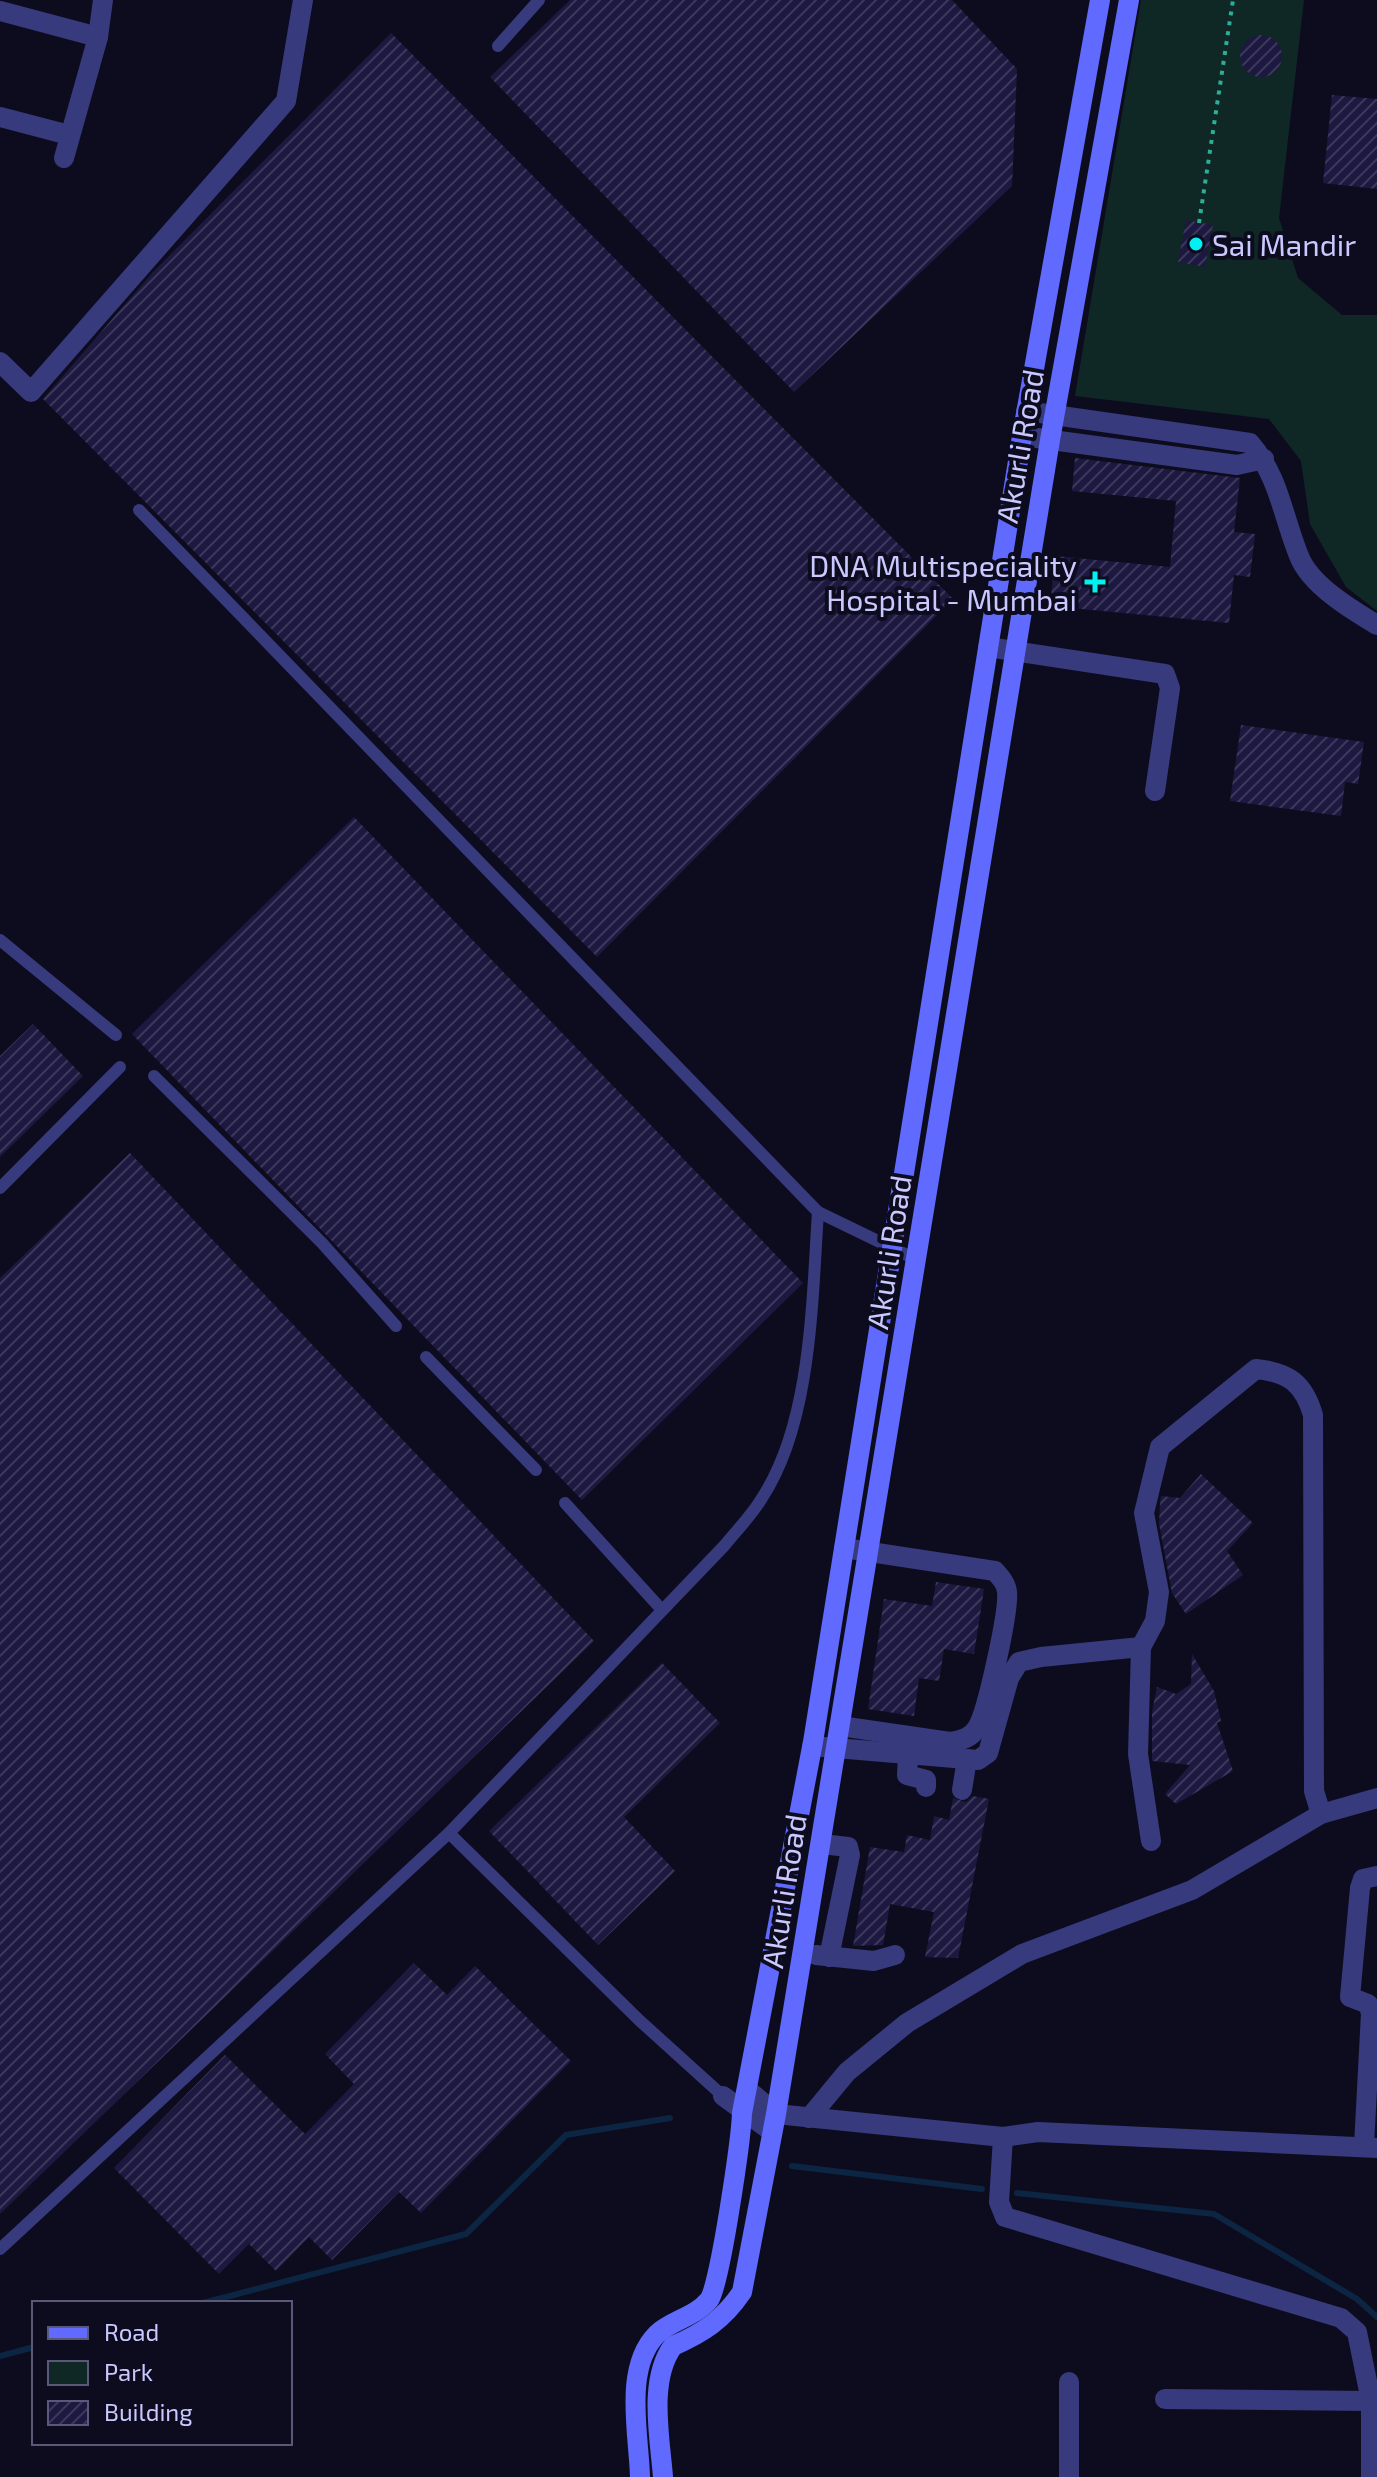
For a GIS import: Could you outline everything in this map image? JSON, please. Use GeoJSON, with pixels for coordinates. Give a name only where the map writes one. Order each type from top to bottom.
{"type":"FeatureCollection","features":[{"type":"Feature","properties":{"kind":"street"},"geometry":{"type":"LineString","coordinates":[[64,158],[98,37],[103,0]]}},
{"type":"Feature","properties":{"kind":"street"},"geometry":{"type":"LineString","coordinates":[[0,362],[31,392],[286,101],[303,0]]}},
{"type":"Feature","properties":{"kind":"street","name":"Akurli Road"},"geometry":{"type":"LineString","coordinates":[[640,2477],[638,2369],[659,2332],[699,2309],[709,2300],[718,2280],[730,2191],[740,2158],[742,2113],[812,1746],[1026,411],[1100,0]]}},
{"type":"Feature","properties":{"kind":"street","name":"Akurli Road"},"geometry":{"type":"LineString","coordinates":[[663,2477],[659,2421],[661,2370],[673,2346],[701,2334],[726,2316],[742,2292],[774,2122],[838,1750],[1054,415],[1129,0]]}},
{"type":"Feature","properties":{"kind":"street"},"geometry":{"type":"LineString","coordinates":[[0,11],[98,37]]}},
{"type":"Feature","properties":{"kind":"street"},"geometry":{"type":"LineString","coordinates":[[1082,99],[1110,105]]}},
{"type":"Feature","properties":{"kind":"street"},"geometry":{"type":"LineString","coordinates":[[0,117],[69,135]]}},
{"type":"Feature","properties":{"kind":"street"},"geometry":{"type":"LineString","coordinates":[[1063,205],[1091,209]]}},
{"type":"Feature","properties":{"kind":"street"},"geometry":{"type":"LineString","coordinates":[[0,379],[22,383]]}},
{"type":"Feature","properties":{"kind":"street"},"geometry":{"type":"LineString","coordinates":[[1026,411],[1250,443],[1264,459],[1284,505],[1299,560],[1339,603],[1377,625]]}},
{"type":"Feature","properties":{"kind":"street"},"geometry":{"type":"LineString","coordinates":[[1022,436],[1237,465],[1264,459]]}},
{"type":"Feature","properties":{"kind":"street"},"geometry":{"type":"LineString","coordinates":[[1001,566],[1029,568]]}},
{"type":"Feature","properties":{"kind":"street"},"geometry":{"type":"LineString","coordinates":[[988,647],[1165,674],[1170,688],[1155,791]]}},
{"type":"Feature","properties":{"kind":"street"},"geometry":{"type":"LineString","coordinates":[[970,761],[997,764]]}},
{"type":"Feature","properties":{"kind":"street"},"geometry":{"type":"LineString","coordinates":[[951,875],[979,878]]}},
{"type":"Feature","properties":{"kind":"street"},"geometry":{"type":"LineString","coordinates":[[937,965],[964,967]]}},
{"type":"Feature","properties":{"kind":"street"},"geometry":{"type":"LineString","coordinates":[[925,1040],[952,1045]]}},
{"type":"Feature","properties":{"kind":"street"},"geometry":{"type":"LineString","coordinates":[[910,1137],[936,1142]]}},
{"type":"Feature","properties":{"kind":"street"},"geometry":{"type":"LineString","coordinates":[[1151,1841],[1138,1754],[1141,1647],[1155,1621],[1159,1592],[1144,1513],[1160,1447],[1256,1369],[1273,1371],[1295,1380],[1307,1396],[1313,1415],[1314,1791],[1321,1814]]}},
{"type":"Feature","properties":{"kind":"street"},"geometry":{"type":"LineString","coordinates":[[868,1404],[893,1408]]}},
{"type":"Feature","properties":{"kind":"street"},"geometry":{"type":"LineString","coordinates":[[840,1726],[950,1742],[967,1738],[978,1728],[998,1650],[1007,1595],[1004,1581],[995,1571],[844,1548]]}},
{"type":"Feature","properties":{"kind":"street"},"geometry":{"type":"LineString","coordinates":[[812,1746],[908,1757],[978,1760],[988,1753],[1009,1678],[1019,1662],[1141,1647]]}},
{"type":"Feature","properties":{"kind":"street"},"geometry":{"type":"LineString","coordinates":[[908,1757],[907,1775],[926,1780],[926,1787]]}},
{"type":"Feature","properties":{"kind":"street"},"geometry":{"type":"LineString","coordinates":[[962,1790],[967,1759]]}},
{"type":"Feature","properties":{"kind":"street"},"geometry":{"type":"LineString","coordinates":[[809,2118],[847,2072],[907,2023],[1022,1954],[1192,1890],[1321,1814],[1377,1798]]}},
{"type":"Feature","properties":{"kind":"street"},"geometry":{"type":"LineString","coordinates":[[822,1844],[848,1847],[850,1855],[829,1957]]}},
{"type":"Feature","properties":{"kind":"street"},"geometry":{"type":"LineString","coordinates":[[723,2096],[742,2113],[774,2122],[809,2118],[1003,2137],[1038,2132],[1371,2147],[1371,2013],[1368,2004],[1350,1997],[1360,1888],[1363,1879],[1377,1876]]}},
{"type":"Feature","properties":{"kind":"street"},"geometry":{"type":"LineString","coordinates":[[771,1964],[829,1957],[874,1961],[895,1955]]}},
{"type":"Feature","properties":{"kind":"street"},"geometry":{"type":"LineString","coordinates":[[748,2090],[774,2122]]}},
{"type":"Feature","properties":{"kind":"street"},"geometry":{"type":"LineString","coordinates":[[1003,2137],[999,2202],[1005,2217],[1341,2318],[1357,2332],[1371,2401],[1371,2477]]}},
{"type":"Feature","properties":{"kind":"street"},"geometry":{"type":"LineString","coordinates":[[1069,2382],[1069,2477]]}},
{"type":"Feature","properties":{"kind":"street"},"geometry":{"type":"LineString","coordinates":[[1165,2399],[1371,2401]]}},
{"type":"Feature","properties":{"kind":"lane"},"geometry":{"type":"LineString","coordinates":[[498,46],[539,0]]}},
{"type":"Feature","properties":{"kind":"lane"},"geometry":{"type":"LineString","coordinates":[[139,510],[818,1212],[917,1260]]}},
{"type":"Feature","properties":{"kind":"lane"},"geometry":{"type":"LineString","coordinates":[[0,940],[116,1035]]}},
{"type":"Feature","properties":{"kind":"lane"},"geometry":{"type":"LineString","coordinates":[[0,1188],[120,1067]]}},
{"type":"Feature","properties":{"kind":"lane"},"geometry":{"type":"LineString","coordinates":[[154,1076],[322,1243],[396,1326]]}},
{"type":"Feature","properties":{"kind":"lane"},"geometry":{"type":"LineString","coordinates":[[0,2249],[449,1833],[734,1534],[763,1498],[779,1464],[793,1421],[804,1362],[818,1212]]}},
{"type":"Feature","properties":{"kind":"lane"},"geometry":{"type":"LineString","coordinates":[[426,1357],[536,1470]]}},
{"type":"Feature","properties":{"kind":"lane"},"geometry":{"type":"LineString","coordinates":[[565,1503],[662,1610]]}},
{"type":"Feature","properties":{"kind":"lane"},"geometry":{"type":"LineString","coordinates":[[449,1833],[639,2020],[723,2096]]}},
{"type":"Feature","properties":{"kind":"path"},"geometry":{"type":"LineString","coordinates":[[1199,223],[1233,0]]}},
{"type":"Feature","properties":{"kind":"green space"},"geometry":{"type":"Polygon","coordinates":[[[1141,0],[1304,0],[1279,218],[1298,278],[1342,315],[1377,315],[1377,611],[1346,587],[1310,524],[1301,461],[1269,419],[1075,396],[1141,0]]]}},
{"type":"Feature","properties":{"kind":"building"},"geometry":{"type":"Polygon","coordinates":[[[570,0],[952,0],[1017,69],[1012,186],[794,392],[490,77],[570,0]]]}},
{"type":"Feature","properties":{"kind":"building"},"geometry":{"type":"Polygon","coordinates":[[[391,33],[953,599],[597,957],[43,399],[153,272],[391,33]]]}},
{"type":"Feature","properties":{"kind":"building"},"geometry":{"type":"Polygon","coordinates":[[[1261,35],[1276,41],[1282,56],[1276,71],[1261,77],[1246,71],[1240,56],[1246,41],[1261,35]]]}},
{"type":"Feature","properties":{"kind":"building"},"geometry":{"type":"Polygon","coordinates":[[[1332,95],[1377,99],[1377,189],[1323,183],[1332,95]]]}},
{"type":"Feature","properties":{"kind":"building","name":"Sai Mandir"},"geometry":{"type":"Polygon","coordinates":[[[1186,220],[1213,225],[1205,267],[1178,262],[1186,220]]]}},
{"type":"Feature","properties":{"kind":"building"},"geometry":{"type":"Polygon","coordinates":[[[1075,458],[1240,478],[1234,532],[1255,534],[1250,577],[1234,575],[1229,623],[1050,606],[1055,556],[1170,567],[1176,501],[1072,491],[1075,458]]]}},
{"type":"Feature","properties":{"kind":"building"},"geometry":{"type":"Polygon","coordinates":[[[1241,725],[1364,742],[1358,784],[1345,782],[1341,816],[1230,801],[1241,725]]]}},
{"type":"Feature","properties":{"kind":"building"},"geometry":{"type":"Polygon","coordinates":[[[354,817],[803,1283],[582,1500],[132,1034],[354,817]]]}},
{"type":"Feature","properties":{"kind":"building"},"geometry":{"type":"Polygon","coordinates":[[[33,1024],[83,1076],[0,1157],[0,1056],[33,1024]]]}},
{"type":"Feature","properties":{"kind":"building"},"geometry":{"type":"Polygon","coordinates":[[[130,1153],[594,1641],[0,2214],[0,1278],[130,1153]]]}},
{"type":"Feature","properties":{"kind":"building"},"geometry":{"type":"Polygon","coordinates":[[[1201,1474],[1253,1523],[1227,1551],[1243,1575],[1186,1614],[1172,1593],[1159,1524],[1160,1504],[1161,1496],[1180,1498],[1201,1474]]]}},
{"type":"Feature","properties":{"kind":"building"},"geometry":{"type":"Polygon","coordinates":[[[936,1582],[984,1589],[974,1654],[944,1649],[939,1681],[919,1678],[914,1716],[868,1709],[884,1599],[932,1606],[936,1582]]]}},
{"type":"Feature","properties":{"kind":"building"},"geometry":{"type":"Polygon","coordinates":[[[1192,1654],[1214,1691],[1221,1721],[1217,1723],[1233,1771],[1176,1804],[1165,1794],[1190,1765],[1152,1761],[1152,1712],[1157,1687],[1176,1694],[1191,1684],[1192,1654]]]}},
{"type":"Feature","properties":{"kind":"building"},"geometry":{"type":"Polygon","coordinates":[[[662,1663],[720,1723],[624,1817],[675,1871],[598,1945],[489,1831],[662,1663]]]}},
{"type":"Feature","properties":{"kind":"building"},"geometry":{"type":"Polygon","coordinates":[[[973,1796],[989,1799],[958,1958],[925,1957],[934,1912],[890,1904],[883,1945],[853,1946],[870,1847],[904,1852],[907,1835],[930,1840],[934,1816],[949,1820],[953,1798],[966,1802],[973,1796]]]}},
{"type":"Feature","properties":{"kind":"building"},"geometry":{"type":"Polygon","coordinates":[[[414,1963],[447,1995],[475,1966],[571,2061],[421,2213],[399,2192],[332,2260],[309,2237],[276,2271],[249,2244],[219,2274],[114,2168],[225,2055],[305,2134],[354,2084],[325,2054],[414,1963]]]}},
{"type":"Feature","properties":{"kind":"waterway"},"geometry":{"type":"LineString","coordinates":[[211,2301],[466,2234],[566,2135],[670,2118]]}},
{"type":"Feature","properties":{"kind":"waterway"},"geometry":{"type":"LineString","coordinates":[[792,2166],[982,2189]]}},
{"type":"Feature","properties":{"kind":"waterway"},"geometry":{"type":"LineString","coordinates":[[1017,2193],[1214,2214],[1357,2299],[1377,2317]]}},
{"type":"Feature","properties":{"kind":"waterway"},"geometry":{"type":"LineString","coordinates":[[0,2356],[32,2348]]}},
{"type":"Feature","properties":{"kind":"place","name":"Sai Mandir"},"geometry":{"type":"Point","coordinates":[1196,244]}},
{"type":"Feature","properties":{"kind":"place","name":"DNA Multispeciality Hospital - Mumbai"},"geometry":{"type":"Point","coordinates":[1095,582]}}]}
